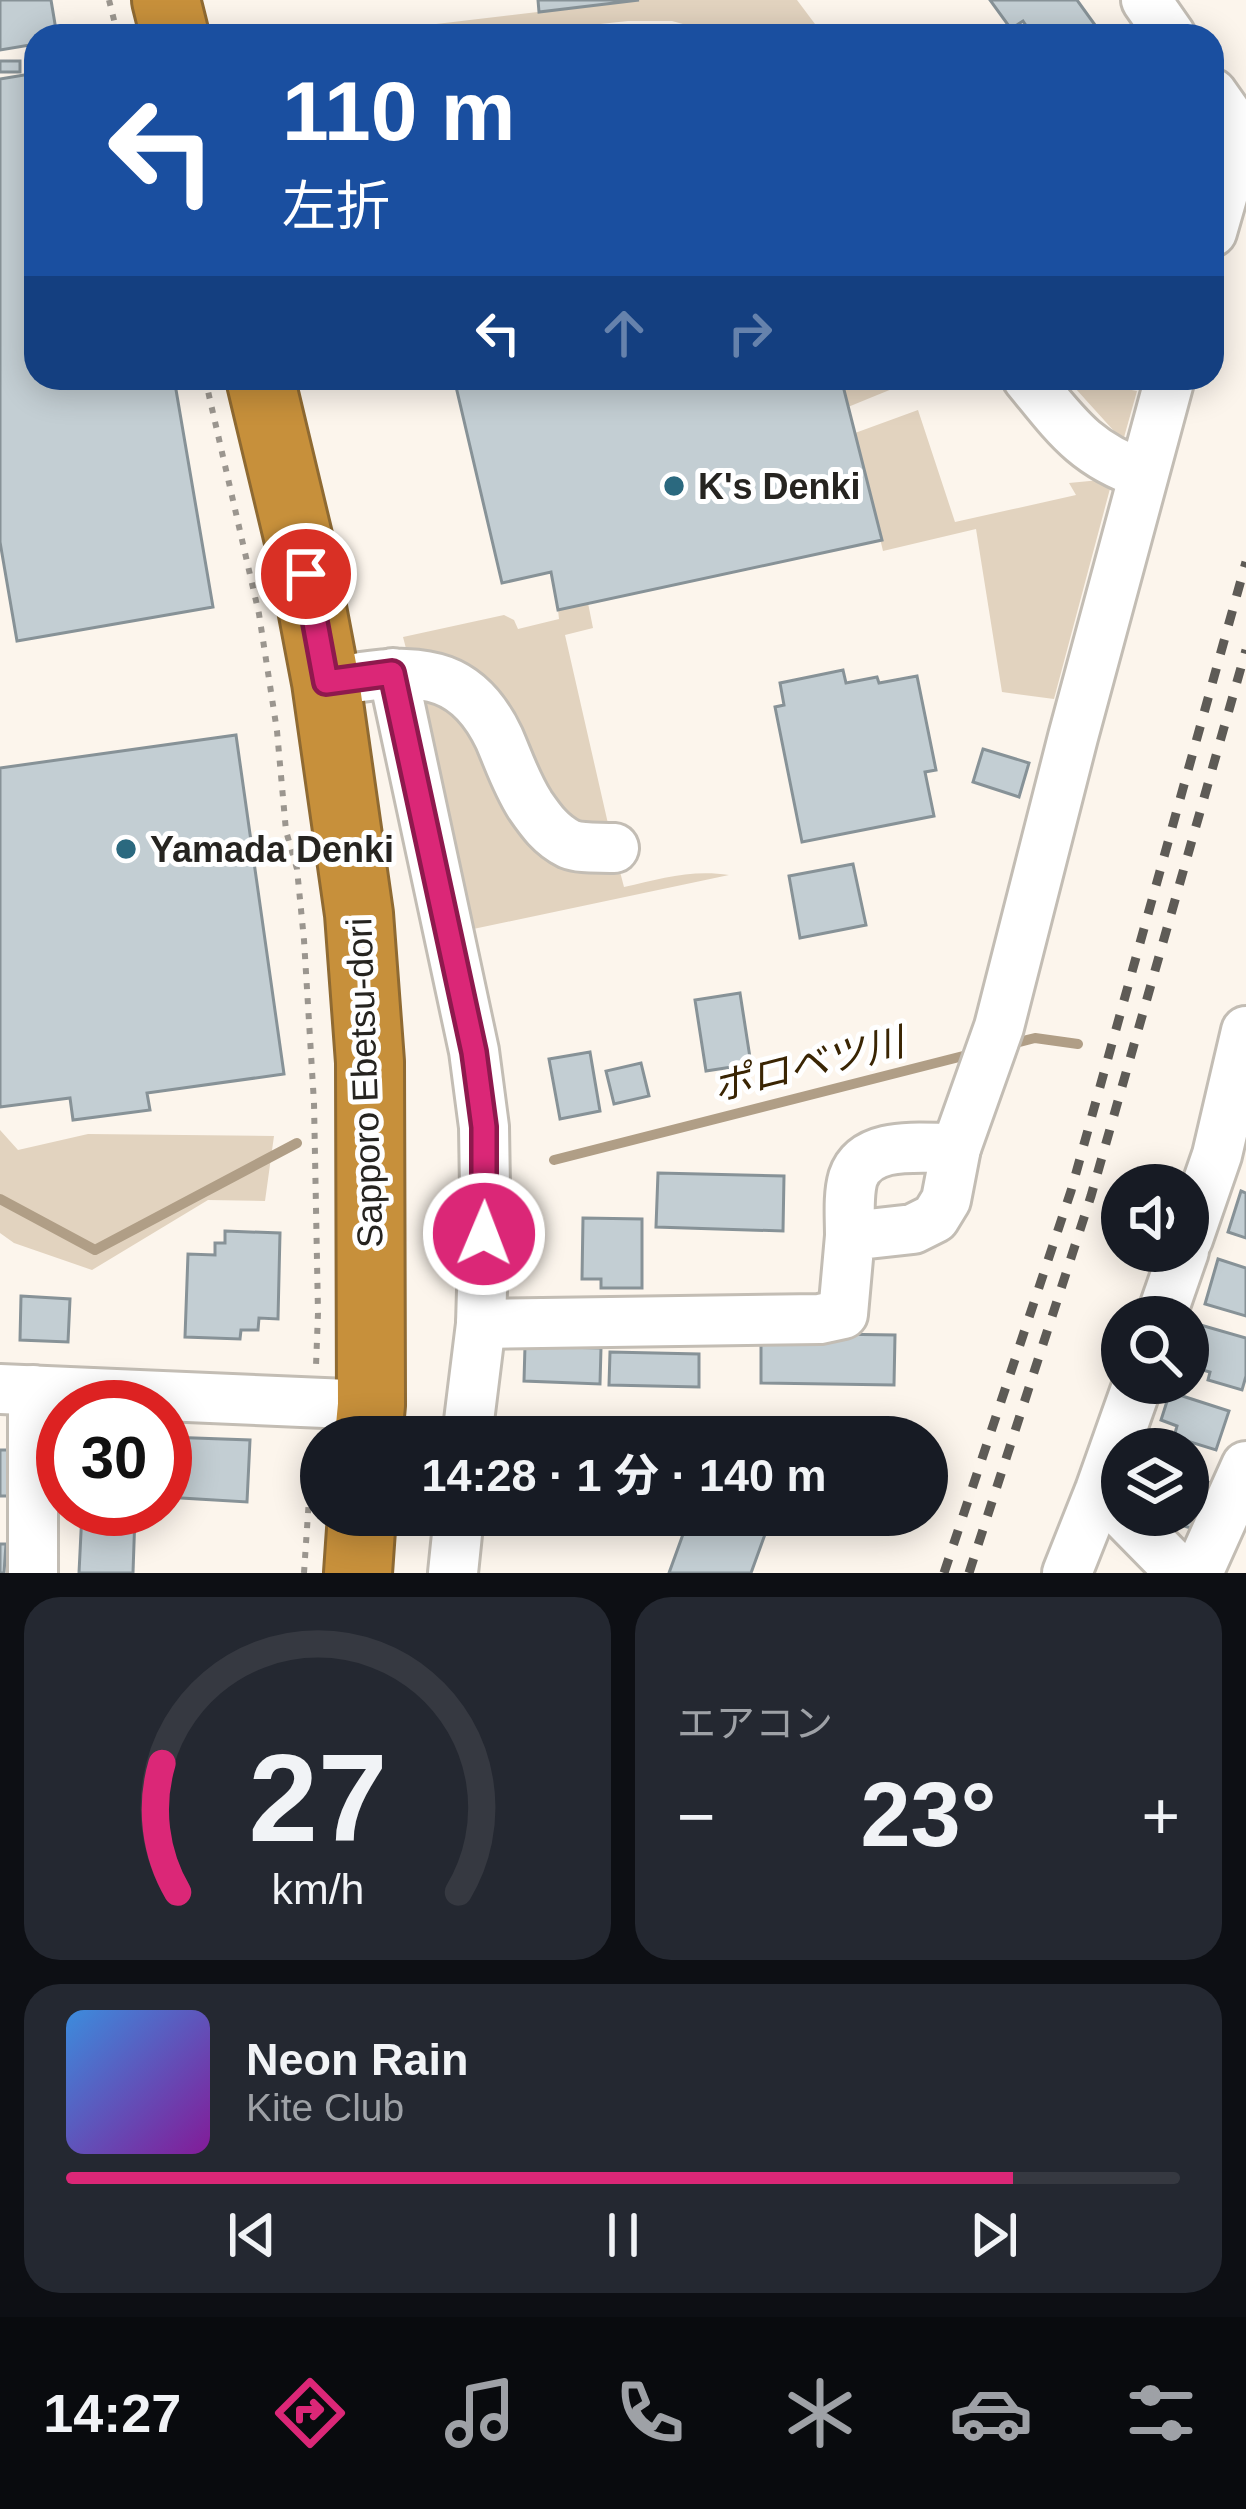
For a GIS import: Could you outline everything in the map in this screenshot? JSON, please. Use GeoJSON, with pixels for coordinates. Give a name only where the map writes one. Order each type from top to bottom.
{"type":"FeatureCollection","features":[{"type":"Feature","properties":{"kind":"highway","name":"Sapporo Ebetsu-dori"},"geometry":{"type":"LineString","coordinates":[[263,390],[300,544],[326,682],[359,914],[370,1062],[351,1415]]}},
{"type":"Feature","properties":{"kind":"highway"},"geometry":{"type":"LineString","coordinates":[[358,1573],[361,1536]]}},
{"type":"Feature","properties":{"kind":"street"},"geometry":{"type":"LineString","coordinates":[[1224,110],[1238,142],[1224,190]]}},
{"type":"Feature","properties":{"kind":"street"},"geometry":{"type":"LineString","coordinates":[[1037,390],[1093,452],[1143,474]]}},
{"type":"Feature","properties":{"kind":"street"},"geometry":{"type":"LineString","coordinates":[[850,1236],[913,1229],[935,1218],[946,1200],[956,1148],[992,1048],[1167,390]]}},
{"type":"Feature","properties":{"kind":"street"},"geometry":{"type":"LineString","coordinates":[[326,682],[392,673],[433,676],[472,694],[497,735],[516,784],[544,826],[572,846],[614,848]]}},
{"type":"Feature","properties":{"kind":"street"},"geometry":{"type":"LineString","coordinates":[[392,673],[474,1052],[484,1127],[481,1324],[470,1416]]}},
{"type":"Feature","properties":{"kind":"street"},"geometry":{"type":"LineString","coordinates":[[1209,1198],[1232,1154],[1246,1030]]}},
{"type":"Feature","properties":{"kind":"street"},"geometry":{"type":"LineString","coordinates":[[481,1324],[820,1319],[843,1314],[852,1182],[861,1161],[881,1151],[956,1148]]}},
{"type":"Feature","properties":{"kind":"street"},"geometry":{"type":"LineString","coordinates":[[33,1573],[16,1390],[351,1415]]}},
{"type":"Feature","properties":{"kind":"street"},"geometry":{"type":"LineString","coordinates":[[1198,1573],[1246,1466]]}},
{"type":"Feature","properties":{"kind":"street"},"geometry":{"type":"LineString","coordinates":[[1067,1573],[1101,1526]]}},
{"type":"Feature","properties":{"kind":"street"},"geometry":{"type":"LineString","coordinates":[[454,1573],[457,1536]]}},
{"type":"Feature","properties":{"kind":"street"},"geometry":{"type":"LineString","coordinates":[[1145,1536],[1181,1573]]}},
{"type":"Feature","properties":{"kind":"path"},"geometry":{"type":"LineString","coordinates":[[208,390],[259,614],[286,831],[297,869],[314,1103],[318,1313],[351,1415],[304,1573]]}},
{"type":"Feature","properties":{"kind":"shaded area"},"geometry":{"type":"Polygon","coordinates":[[[639,0],[797,0],[815,24],[628,21],[436,24],[639,0]]]}},
{"type":"Feature","properties":{"kind":"shaded area"},"geometry":{"type":"Polygon","coordinates":[[[844,390],[889,390],[848,407],[844,390]]]}},
{"type":"Feature","properties":{"kind":"shaded area"},"geometry":{"type":"Polygon","coordinates":[[[1077,390],[1137,391],[1123,441],[1077,390]]]}},
{"type":"Feature","properties":{"kind":"shaded area"},"geometry":{"type":"Polygon","coordinates":[[[918,410],[955,522],[1076,495],[1069,483],[1100,480],[1111,485],[1054,699],[1002,692],[976,529],[883,551],[855,433],[918,410]]]}},
{"type":"Feature","properties":{"kind":"shaded area"},"geometry":{"type":"Polygon","coordinates":[[[588,603],[593,628],[565,635],[609,828],[572,820],[409,660],[403,637],[504,615],[518,629],[559,619],[558,610],[588,603]]]}},
{"type":"Feature","properties":{"kind":"shaded area"},"geometry":{"type":"Polygon","coordinates":[[[450,704],[495,755],[618,864],[624,887],[689,874],[729,875],[459,932],[412,706],[450,704]]]}},
{"type":"Feature","properties":{"kind":"shaded area"},"geometry":{"type":"Polygon","coordinates":[[[0,1130],[18,1150],[88,1134],[274,1136],[265,1201],[208,1200],[92,1270],[14,1243],[0,1233],[0,1130]]]}},
{"type":"Feature","properties":{"kind":"building"},"geometry":{"type":"Polygon","coordinates":[[[0,0],[51,0],[55,24],[24,24],[24,46],[0,50],[0,0]]]}},
{"type":"Feature","properties":{"kind":"building"},"geometry":{"type":"Polygon","coordinates":[[[538,0],[639,0],[539,12],[538,0]]]}},
{"type":"Feature","properties":{"kind":"building"},"geometry":{"type":"Polygon","coordinates":[[[990,0],[1077,0],[1094,24],[1023,21],[1007,24],[990,0]]]}},
{"type":"Feature","properties":{"kind":"building"},"geometry":{"type":"Polygon","coordinates":[[[0,61],[20,61],[20,72],[0,72],[0,61]]]}},
{"type":"Feature","properties":{"kind":"building"},"geometry":{"type":"Polygon","coordinates":[[[24,75],[24,390],[176,390],[213,607],[17,641],[0,542],[0,79],[24,75]]]}},
{"type":"Feature","properties":{"kind":"building","name":"K's Denki"},"geometry":{"type":"Polygon","coordinates":[[[457,390],[844,390],[882,540],[558,610],[551,572],[502,583],[457,390]]]}},
{"type":"Feature","properties":{"kind":"building"},"geometry":{"type":"Polygon","coordinates":[[[843,670],[846,683],[917,676],[936,770],[925,772],[934,816],[802,842],[775,707],[784,705],[780,683],[843,670]]]}},
{"type":"Feature","properties":{"kind":"building","name":"Yamada Denki"},"geometry":{"type":"Polygon","coordinates":[[[236,735],[284,1074],[147,1093],[150,1110],[73,1120],[70,1098],[0,1107],[0,768],[236,735]]]}},
{"type":"Feature","properties":{"kind":"building"},"geometry":{"type":"Polygon","coordinates":[[[983,749],[1029,763],[1019,797],[973,782],[983,749]]]}},
{"type":"Feature","properties":{"kind":"building"},"geometry":{"type":"Polygon","coordinates":[[[853,864],[866,925],[800,938],[789,876],[853,864]]]}},
{"type":"Feature","properties":{"kind":"building"},"geometry":{"type":"Polygon","coordinates":[[[740,993],[751,1064],[706,1071],[695,1000],[740,993]]]}},
{"type":"Feature","properties":{"kind":"building"},"geometry":{"type":"Polygon","coordinates":[[[590,1052],[600,1111],[560,1119],[549,1059],[590,1052]]]}},
{"type":"Feature","properties":{"kind":"building"},"geometry":{"type":"Polygon","coordinates":[[[641,1063],[649,1096],[614,1104],[606,1071],[641,1063]]]}},
{"type":"Feature","properties":{"kind":"building"},"geometry":{"type":"Polygon","coordinates":[[[658,1173],[784,1176],[783,1231],[656,1227],[658,1173]]]}},
{"type":"Feature","properties":{"kind":"building"},"geometry":{"type":"Polygon","coordinates":[[[1241,1191],[1246,1193],[1246,1238],[1228,1232],[1241,1191]]]}},
{"type":"Feature","properties":{"kind":"building"},"geometry":{"type":"Polygon","coordinates":[[[583,1218],[642,1219],[642,1288],[601,1288],[601,1279],[582,1279],[583,1218]]]}},
{"type":"Feature","properties":{"kind":"building"},"geometry":{"type":"Polygon","coordinates":[[[225,1231],[280,1233],[278,1319],[259,1318],[258,1330],[241,1330],[240,1339],[185,1337],[188,1254],[215,1255],[215,1243],[225,1243],[225,1231]]]}},
{"type":"Feature","properties":{"kind":"building"},"geometry":{"type":"Polygon","coordinates":[[[1218,1259],[1246,1268],[1246,1316],[1209,1305],[1218,1259]]]}},
{"type":"Feature","properties":{"kind":"building"},"geometry":{"type":"Polygon","coordinates":[[[21,1296],[70,1299],[68,1342],[20,1340],[21,1296]]]}},
{"type":"Feature","properties":{"kind":"building"},"geometry":{"type":"Polygon","coordinates":[[[1209,1327],[1246,1338],[1242,1390],[1209,1380],[1209,1327]]]}},
{"type":"Feature","properties":{"kind":"building"},"geometry":{"type":"Polygon","coordinates":[[[761,1333],[895,1335],[894,1385],[761,1383],[761,1333]]]}},
{"type":"Feature","properties":{"kind":"building"},"geometry":{"type":"Polygon","coordinates":[[[525,1346],[601,1348],[600,1384],[524,1381],[525,1346]]]}},
{"type":"Feature","properties":{"kind":"building"},"geometry":{"type":"Polygon","coordinates":[[[610,1352],[699,1354],[699,1387],[609,1385],[610,1352]]]}},
{"type":"Feature","properties":{"kind":"building"},"geometry":{"type":"Polygon","coordinates":[[[1166,1404],[1207,1404],[1229,1411],[1216,1450],[1209,1448],[1209,1428],[1176,1428],[1161,1420],[1166,1404]]]}},
{"type":"Feature","properties":{"kind":"building"},"geometry":{"type":"Polygon","coordinates":[[[192,1438],[250,1440],[247,1502],[192,1499],[192,1438]]]}},
{"type":"Feature","properties":{"kind":"building"},"geometry":{"type":"Polygon","coordinates":[[[0,1450],[10,1450],[9,1496],[0,1496],[0,1450]]]}},
{"type":"Feature","properties":{"kind":"building"},"geometry":{"type":"Polygon","coordinates":[[[81,1536],[134,1536],[133,1573],[79,1573],[81,1536]]]}},
{"type":"Feature","properties":{"kind":"building"},"geometry":{"type":"Polygon","coordinates":[[[682,1536],[764,1536],[751,1573],[669,1573],[682,1536]]]}},
{"type":"Feature","properties":{"kind":"building"},"geometry":{"type":"Polygon","coordinates":[[[0,1544],[6,1544],[4,1573],[0,1573],[0,1544]]]}},
{"type":"Feature","properties":{"kind":"waterway","name":"ポロベツ川"},"geometry":{"type":"LineString","coordinates":[[1011,1044],[1035,1038],[1078,1044]]}},
{"type":"Feature","properties":{"kind":"waterway","name":"ポロベツ川"},"geometry":{"type":"LineString","coordinates":[[554,1160],[975,1053]]}},
{"type":"Feature","properties":{"kind":"waterway","name":"ポロベツ川"},"geometry":{"type":"LineString","coordinates":[[0,1199],[95,1250],[297,1143]]}},
{"type":"Feature","properties":{"kind":"railway"},"geometry":{"type":"LineString","coordinates":[[944,1573],[1071,1191],[1246,562]]}},
{"type":"Feature","properties":{"kind":"railway"},"geometry":{"type":"LineString","coordinates":[[969,1573],[1091,1196],[1246,650]]}},
{"type":"Feature","properties":{"kind":"place","name":"K's Denki"},"geometry":{"type":"Point","coordinates":[674,486]}},
{"type":"Feature","properties":{"kind":"place","name":"Yamada Denki"},"geometry":{"type":"Point","coordinates":[126,849]}},
{"type":"Feature","properties":{"kind":"route"},"geometry":{"type":"LineString","coordinates":[[306,574],[326,682],[392,673],[474,1052],[484,1127],[484,1234]]}}]}
